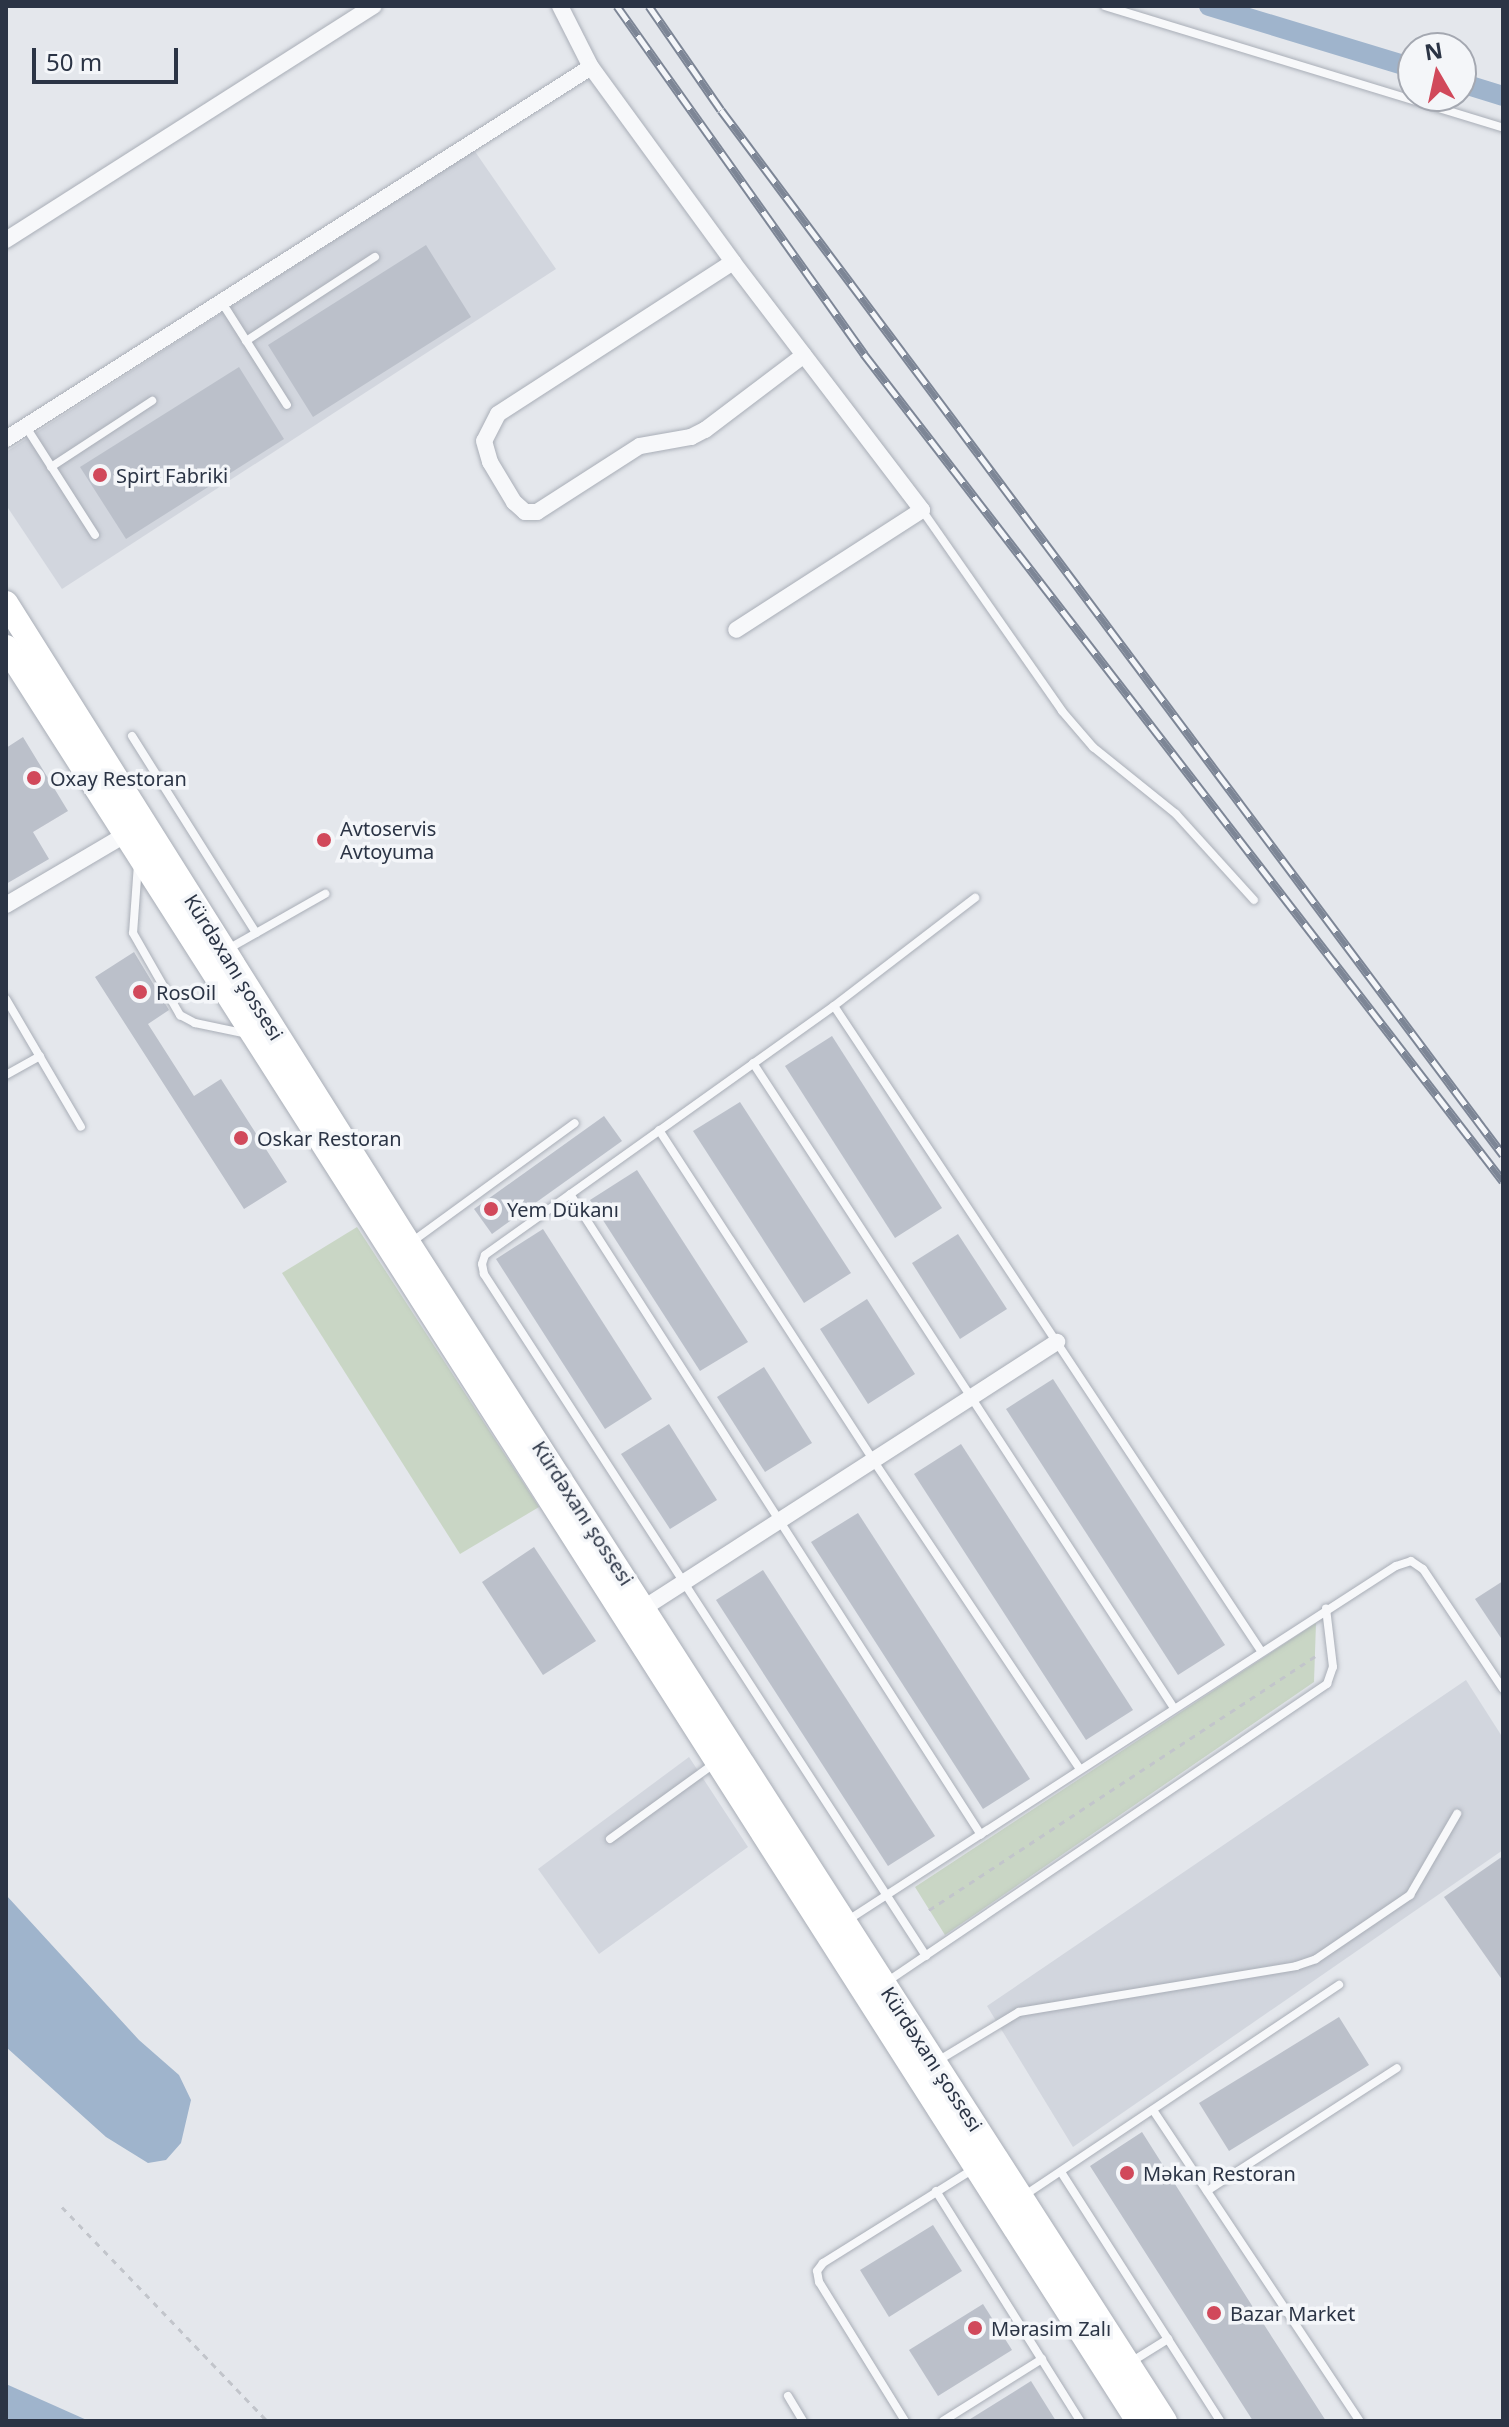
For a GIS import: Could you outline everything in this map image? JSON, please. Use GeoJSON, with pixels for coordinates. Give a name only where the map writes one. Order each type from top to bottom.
{"type":"FeatureCollection","features":[{"type":"Feature","properties":{"kind":"main road","name":"Kürdəxanı şossesi"},"geometry":{"type":"LineString","coordinates":[[6,603],[251,1035],[635,1614],[845,1922],[1165,2421]]}},
{"type":"Feature","properties":{"kind":"main road","name":"Kürdəxanı şossesi"},"geometry":{"type":"LineString","coordinates":[[6,647],[125,835],[148,850],[224,951],[409,1244],[635,1614],[719,1760],[1138,2421]]}},
{"type":"Feature","properties":{"kind":"street"},"geometry":{"type":"LineString","coordinates":[[6,240],[374,6]]}},
{"type":"Feature","properties":{"kind":"street"},"geometry":{"type":"LineString","coordinates":[[560,6],[591,67],[733,262],[922,510],[736,630]]}},
{"type":"Feature","properties":{"kind":"street"},"geometry":{"type":"LineString","coordinates":[[6,439],[220,300],[591,67]]}},
{"type":"Feature","properties":{"kind":"street"},"geometry":{"type":"LineString","coordinates":[[733,262],[498,414],[484,441],[490,462],[514,502],[525,512],[537,512],[640,446],[691,437],[705,430],[804,355]]}},
{"type":"Feature","properties":{"kind":"street"},"geometry":{"type":"LineString","coordinates":[[6,905],[125,835]]}},
{"type":"Feature","properties":{"kind":"street"},"geometry":{"type":"LineString","coordinates":[[635,1614],[1057,1342]]}},
{"type":"Feature","properties":{"kind":"lane"},"geometry":{"type":"LineString","coordinates":[[1105,6],[1503,128]]}},
{"type":"Feature","properties":{"kind":"lane"},"geometry":{"type":"LineString","coordinates":[[246,341],[375,257]]}},
{"type":"Feature","properties":{"kind":"lane"},"geometry":{"type":"LineString","coordinates":[[220,300],[287,405]]}},
{"type":"Feature","properties":{"kind":"lane"},"geometry":{"type":"LineString","coordinates":[[51,467],[152,401]]}},
{"type":"Feature","properties":{"kind":"lane"},"geometry":{"type":"LineString","coordinates":[[26,427],[95,535]]}},
{"type":"Feature","properties":{"kind":"lane"},"geometry":{"type":"LineString","coordinates":[[922,510],[1062,711],[1093,747],[1176,814],[1254,900]]}},
{"type":"Feature","properties":{"kind":"lane"},"geometry":{"type":"LineString","coordinates":[[132,736],[256,933]]}},
{"type":"Feature","properties":{"kind":"lane"},"geometry":{"type":"LineString","coordinates":[[148,850],[133,933],[180,1015],[195,1023],[251,1035]]}},
{"type":"Feature","properties":{"kind":"lane"},"geometry":{"type":"LineString","coordinates":[[224,951],[325,894]]}},
{"type":"Feature","properties":{"kind":"lane"},"geometry":{"type":"LineString","coordinates":[[926,1956],[484,1274],[485,1255],[834,1006],[975,898]]}},
{"type":"Feature","properties":{"kind":"lane"},"geometry":{"type":"LineString","coordinates":[[6,999],[81,1127]]}},
{"type":"Feature","properties":{"kind":"lane"},"geometry":{"type":"LineString","coordinates":[[834,1006],[1261,1651]]}},
{"type":"Feature","properties":{"kind":"lane"},"geometry":{"type":"LineString","coordinates":[[6,1075],[40,1056]]}},
{"type":"Feature","properties":{"kind":"lane"},"geometry":{"type":"LineString","coordinates":[[753,1063],[1174,1708]]}},
{"type":"Feature","properties":{"kind":"lane"},"geometry":{"type":"LineString","coordinates":[[409,1244],[575,1123]]}},
{"type":"Feature","properties":{"kind":"lane"},"geometry":{"type":"LineString","coordinates":[[659,1130],[873,1460],[1080,1769]]}},
{"type":"Feature","properties":{"kind":"lane"},"geometry":{"type":"LineString","coordinates":[[570,1194],[981,1835]]}},
{"type":"Feature","properties":{"kind":"lane"},"geometry":{"type":"LineString","coordinates":[[845,1922],[1326,1608],[1396,1566],[1411,1561],[1423,1569],[1503,1689]]}},
{"type":"Feature","properties":{"kind":"lane"},"geometry":{"type":"LineString","coordinates":[[884,1984],[1327,1684],[1333,1667],[1326,1608]]}},
{"type":"Feature","properties":{"kind":"lane"},"geometry":{"type":"LineString","coordinates":[[610,1839],[719,1760]]}},
{"type":"Feature","properties":{"kind":"lane"},"geometry":{"type":"LineString","coordinates":[[934,2062],[1019,2012],[1296,1966],[1316,1959],[1410,1895],[1457,1814]]}},
{"type":"Feature","properties":{"kind":"lane"},"geometry":{"type":"LineString","coordinates":[[1021,2197],[1339,1985]]}},
{"type":"Feature","properties":{"kind":"lane"},"geometry":{"type":"LineString","coordinates":[[1207,2191],[1397,2068]]}},
{"type":"Feature","properties":{"kind":"lane"},"geometry":{"type":"LineString","coordinates":[[1153,2110],[1360,2421]]}},
{"type":"Feature","properties":{"kind":"lane"},"geometry":{"type":"LineString","coordinates":[[905,2421],[819,2282],[817,2271],[823,2263],[976,2167]]}},
{"type":"Feature","properties":{"kind":"lane"},"geometry":{"type":"LineString","coordinates":[[1061,2172],[1220,2421]]}},
{"type":"Feature","properties":{"kind":"lane"},"geometry":{"type":"LineString","coordinates":[[936,2191],[1080,2421]]}},
{"type":"Feature","properties":{"kind":"lane"},"geometry":{"type":"LineString","coordinates":[[1128,2364],[1168,2339]]}},
{"type":"Feature","properties":{"kind":"lane"},"geometry":{"type":"LineString","coordinates":[[943,2421],[1042,2359]]}},
{"type":"Feature","properties":{"kind":"lane"},"geometry":{"type":"LineString","coordinates":[[788,2396],[803,2421]]}},
{"type":"Feature","properties":{"kind":"path"},"geometry":{"type":"LineString","coordinates":[[929,1910],[1315,1656]]}},
{"type":"Feature","properties":{"kind":"path"},"geometry":{"type":"LineString","coordinates":[[62,2207],[267,2421]]}},
{"type":"Feature","properties":{"kind":"shaded area"},"geometry":{"type":"Polygon","coordinates":[[[474,150],[556,269],[62,589],[6,505],[6,452],[474,150]]]}},
{"type":"Feature","properties":{"kind":"shaded area"},"geometry":{"type":"Polygon","coordinates":[[[1466,1680],[1503,1738],[1503,1850],[1073,2147],[987,2006],[1466,1680]]]}},
{"type":"Feature","properties":{"kind":"shaded area"},"geometry":{"type":"Polygon","coordinates":[[[689,1757],[748,1847],[599,1954],[538,1869],[689,1757]]]}},
{"type":"Feature","properties":{"kind":"green space"},"geometry":{"type":"Polygon","coordinates":[[[357,1227],[539,1507],[460,1554],[282,1273],[357,1227]]]}},
{"type":"Feature","properties":{"kind":"green space"},"geometry":{"type":"Polygon","coordinates":[[[1316,1623],[1314,1682],[945,1935],[915,1887],[1316,1623]]]}},
{"type":"Feature","properties":{"kind":"water"},"geometry":{"type":"Polygon","coordinates":[[[6,1895],[139,2040],[179,2075],[191,2100],[181,2143],[166,2160],[148,2163],[106,2137],[6,2047],[6,1895]]]}},
{"type":"Feature","properties":{"kind":"water"},"geometry":{"type":"Polygon","coordinates":[[[6,2384],[89,2421],[6,2421],[6,2384]]]}},
{"type":"Feature","properties":{"kind":"building"},"geometry":{"type":"Polygon","coordinates":[[[426,245],[471,317],[313,417],[268,345],[426,245]]]}},
{"type":"Feature","properties":{"kind":"building"},"geometry":{"type":"Polygon","coordinates":[[[239,367],[284,439],[126,539],[80,467],[239,367]]]}},
{"type":"Feature","properties":{"kind":"building"},"geometry":{"type":"Polygon","coordinates":[[[23,737],[68,811],[33,832],[49,859],[6,884],[6,748],[23,737]]]}},
{"type":"Feature","properties":{"kind":"building"},"geometry":{"type":"Polygon","coordinates":[[[134,952],[169,1010],[148,1024],[194,1096],[221,1079],[287,1182],[244,1209],[95,977],[134,952]]]}},
{"type":"Feature","properties":{"kind":"building"},"geometry":{"type":"Polygon","coordinates":[[[832,1036],[942,1208],[895,1238],[785,1066],[832,1036]]]}},
{"type":"Feature","properties":{"kind":"building"},"geometry":{"type":"Polygon","coordinates":[[[740,1102],[851,1273],[804,1303],[693,1131],[740,1102]]]}},
{"type":"Feature","properties":{"kind":"building"},"geometry":{"type":"Polygon","coordinates":[[[604,1116],[622,1141],[492,1234],[474,1209],[604,1116]]]}},
{"type":"Feature","properties":{"kind":"building"},"geometry":{"type":"Polygon","coordinates":[[[637,1170],[748,1342],[700,1371],[590,1200],[637,1170]]]}},
{"type":"Feature","properties":{"kind":"building"},"geometry":{"type":"Polygon","coordinates":[[[543,1229],[652,1399],[605,1429],[496,1259],[543,1229]]]}},
{"type":"Feature","properties":{"kind":"building"},"geometry":{"type":"Polygon","coordinates":[[[958,1234],[1007,1309],[960,1339],[912,1263],[958,1234]]]}},
{"type":"Feature","properties":{"kind":"building"},"geometry":{"type":"Polygon","coordinates":[[[867,1299],[915,1374],[868,1404],[820,1329],[867,1299]]]}},
{"type":"Feature","properties":{"kind":"building"},"geometry":{"type":"Polygon","coordinates":[[[764,1367],[812,1443],[765,1472],[717,1397],[764,1367]]]}},
{"type":"Feature","properties":{"kind":"building"},"geometry":{"type":"Polygon","coordinates":[[[1053,1379],[1225,1645],[1178,1675],[1006,1409],[1053,1379]]]}},
{"type":"Feature","properties":{"kind":"building"},"geometry":{"type":"Polygon","coordinates":[[[669,1424],[717,1500],[670,1529],[621,1454],[669,1424]]]}},
{"type":"Feature","properties":{"kind":"building"},"geometry":{"type":"Polygon","coordinates":[[[961,1444],[1133,1710],[1086,1740],[914,1474],[961,1444]]]}},
{"type":"Feature","properties":{"kind":"building"},"geometry":{"type":"Polygon","coordinates":[[[858,1513],[1030,1779],[983,1809],[811,1542],[858,1513]]]}},
{"type":"Feature","properties":{"kind":"building"},"geometry":{"type":"Polygon","coordinates":[[[534,1547],[596,1641],[543,1675],[482,1582],[534,1547]]]}},
{"type":"Feature","properties":{"kind":"building"},"geometry":{"type":"Polygon","coordinates":[[[763,1570],[935,1836],[888,1866],[716,1600],[763,1570]]]}},
{"type":"Feature","properties":{"kind":"building"},"geometry":{"type":"Polygon","coordinates":[[[1503,1581],[1503,1641],[1475,1599],[1503,1581]]]}},
{"type":"Feature","properties":{"kind":"building"},"geometry":{"type":"Polygon","coordinates":[[[1503,1856],[1503,1981],[1444,1897],[1503,1856]]]}},
{"type":"Feature","properties":{"kind":"building"},"geometry":{"type":"Polygon","coordinates":[[[1339,2017],[1369,2065],[1229,2151],[1199,2103],[1339,2017]]]}},
{"type":"Feature","properties":{"kind":"building"},"geometry":{"type":"Polygon","coordinates":[[[1142,2132],[1326,2421],[1253,2421],[1090,2166],[1142,2132]]]}},
{"type":"Feature","properties":{"kind":"building"},"geometry":{"type":"Polygon","coordinates":[[[933,2225],[962,2271],[889,2317],[860,2270],[933,2225]]]}},
{"type":"Feature","properties":{"kind":"building"},"geometry":{"type":"Polygon","coordinates":[[[983,2304],[1012,2350],[938,2396],[909,2350],[983,2304]]]}},
{"type":"Feature","properties":{"kind":"building"},"geometry":{"type":"Polygon","coordinates":[[[1031,2381],[1056,2421],[967,2421],[1031,2381]]]}},
{"type":"Feature","properties":{"kind":"waterway"},"geometry":{"type":"LineString","coordinates":[[1209,6],[1397,63]]}},
{"type":"Feature","properties":{"kind":"waterway"},"geometry":{"type":"LineString","coordinates":[[1477,88],[1503,96]]}},
{"type":"Feature","properties":{"kind":"railway"},"geometry":{"type":"LineString","coordinates":[[617,6],[864,354],[1503,1181]]}},
{"type":"Feature","properties":{"kind":"railway"},"geometry":{"type":"LineString","coordinates":[[649,6],[721,110],[1503,1155]]}},
{"type":"Feature","properties":{"kind":"place","name":"Spirt Fabriki"},"geometry":{"type":"Point","coordinates":[100,475]}},
{"type":"Feature","properties":{"kind":"place","name":"Oxay Restoran"},"geometry":{"type":"Point","coordinates":[34,778]}},
{"type":"Feature","properties":{"kind":"place","name":"Avtoservis Avtoyuma"},"geometry":{"type":"Point","coordinates":[324,840]}},
{"type":"Feature","properties":{"kind":"place","name":"RosOil"},"geometry":{"type":"Point","coordinates":[140,992]}},
{"type":"Feature","properties":{"kind":"place","name":"Oskar Restoran"},"geometry":{"type":"Point","coordinates":[241,1138]}},
{"type":"Feature","properties":{"kind":"place","name":"Yem Dükanı"},"geometry":{"type":"Point","coordinates":[491,1209]}},
{"type":"Feature","properties":{"kind":"place","name":"Məkan Restoran"},"geometry":{"type":"Point","coordinates":[1127,2173]}},
{"type":"Feature","properties":{"kind":"place","name":"Bazar Market"},"geometry":{"type":"Point","coordinates":[1214,2313]}},
{"type":"Feature","properties":{"kind":"place","name":"Mərasim Zalı"},"geometry":{"type":"Point","coordinates":[975,2328]}}]}
